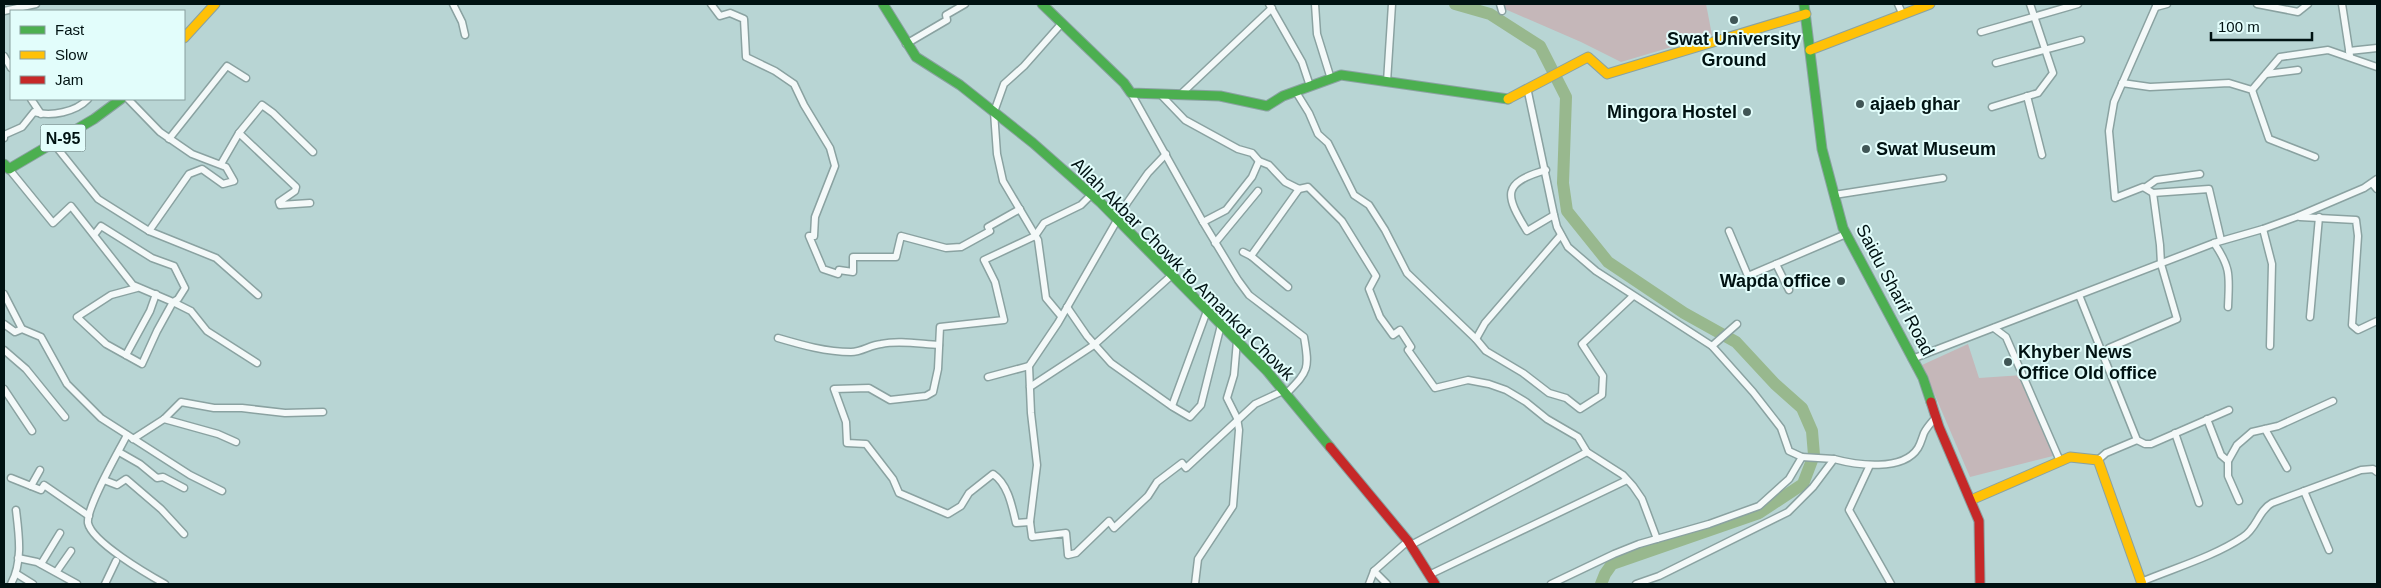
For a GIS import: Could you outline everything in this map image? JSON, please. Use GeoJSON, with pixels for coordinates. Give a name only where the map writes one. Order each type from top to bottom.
{"type":"FeatureCollection","features":[{"type":"Feature","properties":{"kind":"main road"},"geometry":{"type":"LineString","coordinates":[[185,37],[215,4]]}},
{"type":"Feature","properties":{"kind":"main road","name":"Allah Akbar Chowk to Amankot Chowk"},"geometry":{"type":"LineString","coordinates":[[883,4],[906,44],[923,63],[960,86],[1033,143],[1091,195],[1221,324],[1285,392],[1410,543],[1431,574],[1435,584]]}},
{"type":"Feature","properties":{"kind":"main road"},"geometry":{"type":"LineString","coordinates":[[1042,4],[1131,92],[1161,95],[1220,96],[1267,106],[1283,96],[1341,75],[1508,99],[1528,92],[1570,64],[1588,57],[1608,74],[1806,14]]}},
{"type":"Feature","properties":{"kind":"main road","name":"Saidu Sharif Road"},"geometry":{"type":"LineString","coordinates":[[1804,4],[1822,150],[1834,195],[1846,234],[1923,378],[1936,417],[1979,520],[1980,584]]}},
{"type":"Feature","properties":{"kind":"main road"},"geometry":{"type":"LineString","coordinates":[[1810,50],[1902,13],[1930,4]]}},
{"type":"Feature","properties":{"kind":"main road","name":"N-95"},"geometry":{"type":"LineString","coordinates":[[5,165],[54,144],[120,100]]}},
{"type":"Feature","properties":{"kind":"main road"},"geometry":{"type":"LineString","coordinates":[[1971,500],[2060,461],[2078,457],[2098,460],[2141,583]]}},
{"type":"Feature","properties":{"kind":"street"},"geometry":{"type":"LineString","coordinates":[[12,10],[36,4]]}},
{"type":"Feature","properties":{"kind":"street"},"geometry":{"type":"LineString","coordinates":[[453,4],[462,22],[465,36]]}},
{"type":"Feature","properties":{"kind":"street"},"geometry":{"type":"LineString","coordinates":[[710,4],[720,16],[730,13],[744,19],[746,57],[775,71],[794,84],[804,105],[830,148],[836,166],[814,217],[814,236],[809,236],[823,270],[838,274],[839,270],[853,272],[853,257],[896,257],[901,236],[946,248],[961,247],[990,231],[988,227],[1020,209]]}},
{"type":"Feature","properties":{"kind":"street"},"geometry":{"type":"LineString","coordinates":[[906,44],[947,20],[946,15],[965,4]]}},
{"type":"Feature","properties":{"kind":"street"},"geometry":{"type":"LineString","coordinates":[[1315,4],[1317,34],[1331,79]]}},
{"type":"Feature","properties":{"kind":"street"},"geometry":{"type":"LineString","coordinates":[[1387,82],[1392,4]]}},
{"type":"Feature","properties":{"kind":"street"},"geometry":{"type":"LineString","coordinates":[[1898,4],[1902,13]]}},
{"type":"Feature","properties":{"kind":"street"},"geometry":{"type":"LineString","coordinates":[[1992,107],[2038,92],[2053,73],[2030,4]]}},
{"type":"Feature","properties":{"kind":"street"},"geometry":{"type":"LineString","coordinates":[[1981,32],[2078,4]]}},
{"type":"Feature","properties":{"kind":"street"},"geometry":{"type":"LineString","coordinates":[[2167,4],[2157,5],[2114,102],[2109,131],[2115,198],[2146,187],[2156,180],[2200,174]]}},
{"type":"Feature","properties":{"kind":"street"},"geometry":{"type":"LineString","coordinates":[[2257,4],[2298,12],[2308,4]]}},
{"type":"Feature","properties":{"kind":"street"},"geometry":{"type":"LineString","coordinates":[[2342,4],[2349,54]]}},
{"type":"Feature","properties":{"kind":"street"},"geometry":{"type":"LineString","coordinates":[[1181,94],[1270,6],[1302,62],[1310,86]]}},
{"type":"Feature","properties":{"kind":"street"},"geometry":{"type":"LineString","coordinates":[[1061,316],[1046,298],[1038,240],[1003,181],[997,154],[994,112],[1004,84],[1024,66],[1062,23]]}},
{"type":"Feature","properties":{"kind":"street"},"geometry":{"type":"LineString","coordinates":[[1996,63],[2081,40]]}},
{"type":"Feature","properties":{"kind":"street"},"geometry":{"type":"LineString","coordinates":[[2349,54],[2377,48]]}},
{"type":"Feature","properties":{"kind":"street"},"geometry":{"type":"LineString","coordinates":[[2252,90],[2280,57],[2328,50],[2349,54],[2377,67]]}},
{"type":"Feature","properties":{"kind":"street"},"geometry":{"type":"LineString","coordinates":[[169,139],[227,66],[246,78]]}},
{"type":"Feature","properties":{"kind":"street"},"geometry":{"type":"LineString","coordinates":[[2266,74],[2298,70]]}},
{"type":"Feature","properties":{"kind":"street"},"geometry":{"type":"LineString","coordinates":[[2122,83],[2150,87],[2229,83],[2252,90]]}},
{"type":"Feature","properties":{"kind":"street"},"geometry":{"type":"LineString","coordinates":[[2252,90],[2269,139],[2315,157]]}},
{"type":"Feature","properties":{"kind":"street"},"geometry":{"type":"LineString","coordinates":[[1029,366],[1037,465],[1030,522],[1032,537],[1066,533],[1068,556],[1076,553],[1109,521],[1114,528],[1148,496],[1157,482],[1182,463],[1186,468],[1254,404],[1285,392],[1305,374],[1307,355],[1304,337],[1249,295],[1203,222],[1131,92]]}},
{"type":"Feature","properties":{"kind":"street"},"geometry":{"type":"LineString","coordinates":[[1296,92],[1309,113],[1318,134],[1328,143],[1354,195],[1369,205],[1389,237],[1407,273],[1486,350],[1523,373],[1549,393],[1566,398],[1580,409],[1602,395],[1603,376],[1582,344],[1633,296]]}},
{"type":"Feature","properties":{"kind":"street"},"geometry":{"type":"LineString","coordinates":[[1528,92],[1554,215],[1561,235],[1568,247],[1596,271],[1712,346],[1782,428],[1789,451],[1802,457],[1833,459],[1855,465],[1895,462],[1911,455],[1918,448],[1925,432],[1936,417]]}},
{"type":"Feature","properties":{"kind":"street"},"geometry":{"type":"LineString","coordinates":[[1161,95],[1185,120],[1238,149],[1252,153],[1259,161],[1269,165],[1285,182],[1299,190]]}},
{"type":"Feature","properties":{"kind":"street"},"geometry":{"type":"LineString","coordinates":[[2027,96],[2042,155]]}},
{"type":"Feature","properties":{"kind":"street"},"geometry":{"type":"LineString","coordinates":[[32,100],[41,114]]}},
{"type":"Feature","properties":{"kind":"street"},"geometry":{"type":"LineString","coordinates":[[4,138],[4,135],[22,127],[34,112],[41,114],[66,111],[82,106],[87,100]]}},
{"type":"Feature","properties":{"kind":"street"},"geometry":{"type":"LineString","coordinates":[[129,100],[144,117],[169,139],[192,154],[226,167],[234,180],[223,184],[202,169],[194,170],[189,174],[149,231]]}},
{"type":"Feature","properties":{"kind":"street"},"geometry":{"type":"LineString","coordinates":[[221,164],[239,133],[262,105],[312,152]]}},
{"type":"Feature","properties":{"kind":"street"},"geometry":{"type":"LineString","coordinates":[[239,133],[296,187],[295,191],[279,202],[280,205],[310,203]]}},
{"type":"Feature","properties":{"kind":"street"},"geometry":{"type":"LineString","coordinates":[[54,144],[98,199],[149,231],[216,258],[258,296]]}},
{"type":"Feature","properties":{"kind":"street"},"geometry":{"type":"LineString","coordinates":[[988,377],[1029,366],[1043,348],[1148,173],[1166,154]]}},
{"type":"Feature","properties":{"kind":"street"},"geometry":{"type":"LineString","coordinates":[[1203,222],[1226,210],[1252,177],[1259,161]]}},
{"type":"Feature","properties":{"kind":"street"},"geometry":{"type":"LineString","coordinates":[[5,165],[53,223],[71,206],[137,288]]}},
{"type":"Feature","properties":{"kind":"street"},"geometry":{"type":"LineString","coordinates":[[1546,170],[1528,175],[1515,183],[1510,194],[1512,206],[1527,231],[1554,215]]}},
{"type":"Feature","properties":{"kind":"street"},"geometry":{"type":"LineString","coordinates":[[1834,195],[1943,178]]}},
{"type":"Feature","properties":{"kind":"street"},"geometry":{"type":"LineString","coordinates":[[1912,359],[2221,240],[2263,229],[2296,217],[2364,188],[2375,181],[2377,189]]}},
{"type":"Feature","properties":{"kind":"street"},"geometry":{"type":"LineString","coordinates":[[1252,256],[1299,190],[1308,187],[1342,221],[1376,276],[1370,289],[1380,317],[1393,334],[1400,330],[1412,347],[1408,350],[1435,388],[1468,380],[1489,384],[1506,390],[1578,437],[1587,452],[1627,480],[1642,500],[1657,539]]}},
{"type":"Feature","properties":{"kind":"street"},"geometry":{"type":"LineString","coordinates":[[2109,348],[2177,319],[2161,264],[2153,193],[2146,187]]}},
{"type":"Feature","properties":{"kind":"street"},"geometry":{"type":"LineString","coordinates":[[2153,193],[2209,189],[2221,240]]}},
{"type":"Feature","properties":{"kind":"street"},"geometry":{"type":"LineString","coordinates":[[1216,243],[1258,191]]}},
{"type":"Feature","properties":{"kind":"street"},"geometry":{"type":"LineString","coordinates":[[1030,522],[1016,523],[1012,504],[1001,479],[993,474],[968,493],[961,506],[948,514],[899,493],[893,479],[866,444],[847,443],[846,422],[834,389],[869,388],[890,400],[926,396],[933,392],[940,327],[1004,320],[995,282],[984,260],[1035,236],[1044,223],[1081,205],[1091,195]]}},
{"type":"Feature","properties":{"kind":"street"},"geometry":{"type":"LineString","coordinates":[[2296,217],[2356,220],[2358,236],[2352,325],[2358,330],[2377,322]]}},
{"type":"Feature","properties":{"kind":"street"},"geometry":{"type":"LineString","coordinates":[[2310,317],[2319,217]]}},
{"type":"Feature","properties":{"kind":"street"},"geometry":{"type":"LineString","coordinates":[[94,235],[100,226],[152,258],[174,266],[185,288],[178,299],[173,302],[142,364],[106,344],[77,317],[111,295],[137,288],[156,294],[173,302],[191,311],[207,331],[257,363]]}},
{"type":"Feature","properties":{"kind":"street"},"geometry":{"type":"LineString","coordinates":[[2263,229],[2272,264],[2270,346]]}},
{"type":"Feature","properties":{"kind":"street"},"geometry":{"type":"LineString","coordinates":[[1729,231],[1748,276],[1846,234]]}},
{"type":"Feature","properties":{"kind":"street"},"geometry":{"type":"LineString","coordinates":[[1476,339],[1485,323],[1561,235]]}},
{"type":"Feature","properties":{"kind":"street"},"geometry":{"type":"LineString","coordinates":[[2214,243],[2226,260],[2229,278],[2228,307]]}},
{"type":"Feature","properties":{"kind":"street"},"geometry":{"type":"LineString","coordinates":[[1243,252],[1252,256],[1288,287]]}},
{"type":"Feature","properties":{"kind":"street"},"geometry":{"type":"LineString","coordinates":[[1776,264],[1789,290]]}},
{"type":"Feature","properties":{"kind":"street"},"geometry":{"type":"LineString","coordinates":[[1030,387],[1094,345],[1172,275]]}},
{"type":"Feature","properties":{"kind":"street"},"geometry":{"type":"LineString","coordinates":[[4,294],[22,329],[41,337],[67,384],[100,418],[190,475],[222,491]]}},
{"type":"Feature","properties":{"kind":"street"},"geometry":{"type":"LineString","coordinates":[[126,355],[150,311],[156,294]]}},
{"type":"Feature","properties":{"kind":"street"},"geometry":{"type":"LineString","coordinates":[[2079,295],[2137,440],[2145,444],[2151,444],[2229,410]]}},
{"type":"Feature","properties":{"kind":"street"},"geometry":{"type":"LineString","coordinates":[[1067,307],[1094,345],[1111,363],[1190,417],[1201,405],[1221,324]]}},
{"type":"Feature","properties":{"kind":"street"},"geometry":{"type":"LineString","coordinates":[[1172,406],[1207,311]]}},
{"type":"Feature","properties":{"kind":"street"},"geometry":{"type":"LineString","coordinates":[[4,324],[15,332],[22,329]]}},
{"type":"Feature","properties":{"kind":"street"},"geometry":{"type":"LineString","coordinates":[[1712,346],[1737,324]]}},
{"type":"Feature","properties":{"kind":"street"},"geometry":{"type":"LineString","coordinates":[[1994,328],[2006,337],[2060,461]]}},
{"type":"Feature","properties":{"kind":"street"},"geometry":{"type":"LineString","coordinates":[[778,338],[816,348],[850,352],[859,352],[868,346],[883,343],[939,345]]}},
{"type":"Feature","properties":{"kind":"street"},"geometry":{"type":"LineString","coordinates":[[1195,584],[1198,559],[1233,506],[1239,430],[1237,418],[1227,398],[1234,375],[1237,341]]}},
{"type":"Feature","properties":{"kind":"street"},"geometry":{"type":"LineString","coordinates":[[4,350],[26,369],[65,416]]}},
{"type":"Feature","properties":{"kind":"street"},"geometry":{"type":"LineString","coordinates":[[4,388],[32,431]]}},
{"type":"Feature","properties":{"kind":"street"},"geometry":{"type":"LineString","coordinates":[[2239,501],[2228,476],[2228,461],[2237,445],[2252,432],[2278,426],[2333,401]]}},
{"type":"Feature","properties":{"kind":"street"},"geometry":{"type":"LineString","coordinates":[[134,439],[164,419],[181,402],[214,408],[242,408],[285,413],[323,412]]}},
{"type":"Feature","properties":{"kind":"street"},"geometry":{"type":"LineString","coordinates":[[164,419],[218,434],[236,442]]}},
{"type":"Feature","properties":{"kind":"street"},"geometry":{"type":"LineString","coordinates":[[2207,419],[2221,455],[2228,461]]}},
{"type":"Feature","properties":{"kind":"street"},"geometry":{"type":"LineString","coordinates":[[2265,429],[2287,468]]}},
{"type":"Feature","properties":{"kind":"street"},"geometry":{"type":"LineString","coordinates":[[2175,433],[2199,503]]}},
{"type":"Feature","properties":{"kind":"street"},"geometry":{"type":"LineString","coordinates":[[127,435],[90,508],[88,522],[94,536],[166,584]]}},
{"type":"Feature","properties":{"kind":"street"},"geometry":{"type":"LineString","coordinates":[[2098,460],[2106,453],[2137,440]]}},
{"type":"Feature","properties":{"kind":"street"},"geometry":{"type":"LineString","coordinates":[[118,452],[140,464],[157,478],[163,477],[184,488]]}},
{"type":"Feature","properties":{"kind":"street"},"geometry":{"type":"LineString","coordinates":[[1369,584],[1374,571],[1410,543],[1587,452]]}},
{"type":"Feature","properties":{"kind":"street"},"geometry":{"type":"LineString","coordinates":[[1551,584],[1614,554],[1759,506],[1789,479],[1802,457]]}},
{"type":"Feature","properties":{"kind":"street"},"geometry":{"type":"LineString","coordinates":[[1636,584],[1667,572],[1788,512],[1813,487],[1833,459]]}},
{"type":"Feature","properties":{"kind":"street"},"geometry":{"type":"LineString","coordinates":[[1870,465],[1849,510],[1891,584]]}},
{"type":"Feature","properties":{"kind":"street"},"geometry":{"type":"LineString","coordinates":[[2141,583],[2244,537],[2252,529],[2265,508],[2361,470],[2373,469],[2377,472]]}},
{"type":"Feature","properties":{"kind":"street"},"geometry":{"type":"LineString","coordinates":[[31,486],[40,470]]}},
{"type":"Feature","properties":{"kind":"street"},"geometry":{"type":"LineString","coordinates":[[11,478],[41,490],[44,485],[89,516]]}},
{"type":"Feature","properties":{"kind":"street"},"geometry":{"type":"LineString","coordinates":[[104,480],[117,485],[126,479],[161,509],[184,534]]}},
{"type":"Feature","properties":{"kind":"street"},"geometry":{"type":"LineString","coordinates":[[1431,574],[1627,480]]}},
{"type":"Feature","properties":{"kind":"street"},"geometry":{"type":"LineString","coordinates":[[2304,491],[2329,550]]}},
{"type":"Feature","properties":{"kind":"street"},"geometry":{"type":"LineString","coordinates":[[11,584],[17,574],[20,542],[16,510]]}},
{"type":"Feature","properties":{"kind":"street"},"geometry":{"type":"LineString","coordinates":[[41,564],[60,534]]}},
{"type":"Feature","properties":{"kind":"street"},"geometry":{"type":"LineString","coordinates":[[57,572],[71,551]]}},
{"type":"Feature","properties":{"kind":"street"},"geometry":{"type":"LineString","coordinates":[[18,558],[41,564],[77,584]]}},
{"type":"Feature","properties":{"kind":"street"},"geometry":{"type":"LineString","coordinates":[[105,584],[116,561]]}},
{"type":"Feature","properties":{"kind":"street"},"geometry":{"type":"LineString","coordinates":[[1374,571],[1387,584]]}},
{"type":"Feature","properties":{"kind":"street"},"geometry":{"type":"LineString","coordinates":[[17,574],[34,584]]}},
{"type":"Feature","properties":{"kind":"shaded area"},"geometry":{"type":"Polygon","coordinates":[[[1498,4],[1706,4],[1712,35],[1621,62],[1581,42],[1498,6],[1498,4]]]}},
{"type":"Feature","properties":{"kind":"shaded area"},"geometry":{"type":"Polygon","coordinates":[[[1968,344],[1979,378],[2023,375],[2053,456],[1970,477],[1922,365],[1968,344]]]}},
{"type":"Feature","properties":{"kind":"waterway"},"geometry":{"type":"LineString","coordinates":[[1455,4],[1490,14],[1540,46],[1566,97],[1563,183],[1567,211],[1608,262],[1684,313],[1736,342],[1775,384],[1802,408],[1812,431],[1814,455],[1803,484],[1759,513],[1612,564],[1601,584]]}},
{"type":"Feature","properties":{"kind":"traffic: fast"},"geometry":{"type":"LineString","coordinates":[[883,4],[916,57],[960,85],[1033,143],[1101,203],[1267,371],[1330,447]]}},
{"type":"Feature","properties":{"kind":"traffic: fast"},"geometry":{"type":"LineString","coordinates":[[1042,4],[1124,83],[1131,93],[1220,96],[1267,106],[1283,96],[1341,75],[1508,99]]}},
{"type":"Feature","properties":{"kind":"traffic: fast"},"geometry":{"type":"LineString","coordinates":[[1804,4],[1822,149],[1843,228],[1923,378],[1931,402]]}},
{"type":"Feature","properties":{"kind":"traffic: fast"},"geometry":{"type":"LineString","coordinates":[[4,164],[9,169],[94,119],[120,100]]}},
{"type":"Feature","properties":{"kind":"traffic: slow"},"geometry":{"type":"LineString","coordinates":[[185,37],[215,4]]}},
{"type":"Feature","properties":{"kind":"traffic: slow"},"geometry":{"type":"LineString","coordinates":[[1810,50],[1930,4]]}},
{"type":"Feature","properties":{"kind":"traffic: slow"},"geometry":{"type":"LineString","coordinates":[[1508,99],[1588,57],[1607,74],[1806,14]]}},
{"type":"Feature","properties":{"kind":"traffic: slow"},"geometry":{"type":"LineString","coordinates":[[1971,500],[2070,457],[2098,460],[2142,584]]}},
{"type":"Feature","properties":{"kind":"traffic: jam"},"geometry":{"type":"LineString","coordinates":[[1931,402],[1939,427],[1979,521],[1980,584]]}},
{"type":"Feature","properties":{"kind":"traffic: jam"},"geometry":{"type":"LineString","coordinates":[[1330,447],[1408,541],[1435,584]]}},
{"type":"Feature","properties":{"kind":"place","name":"Swat University Ground"},"geometry":{"type":"Point","coordinates":[1734,20]}},
{"type":"Feature","properties":{"kind":"place","name":"ajaeb ghar"},"geometry":{"type":"Point","coordinates":[1860,104]}},
{"type":"Feature","properties":{"kind":"place","name":"Mingora Hostel"},"geometry":{"type":"Point","coordinates":[1747,112]}},
{"type":"Feature","properties":{"kind":"place","name":"Swat Museum"},"geometry":{"type":"Point","coordinates":[1866,149]}},
{"type":"Feature","properties":{"kind":"place","name":"Wapda office"},"geometry":{"type":"Point","coordinates":[1841,281]}},
{"type":"Feature","properties":{"kind":"place","name":"Khyber News Office Old office"},"geometry":{"type":"Point","coordinates":[2008,362]}}]}
